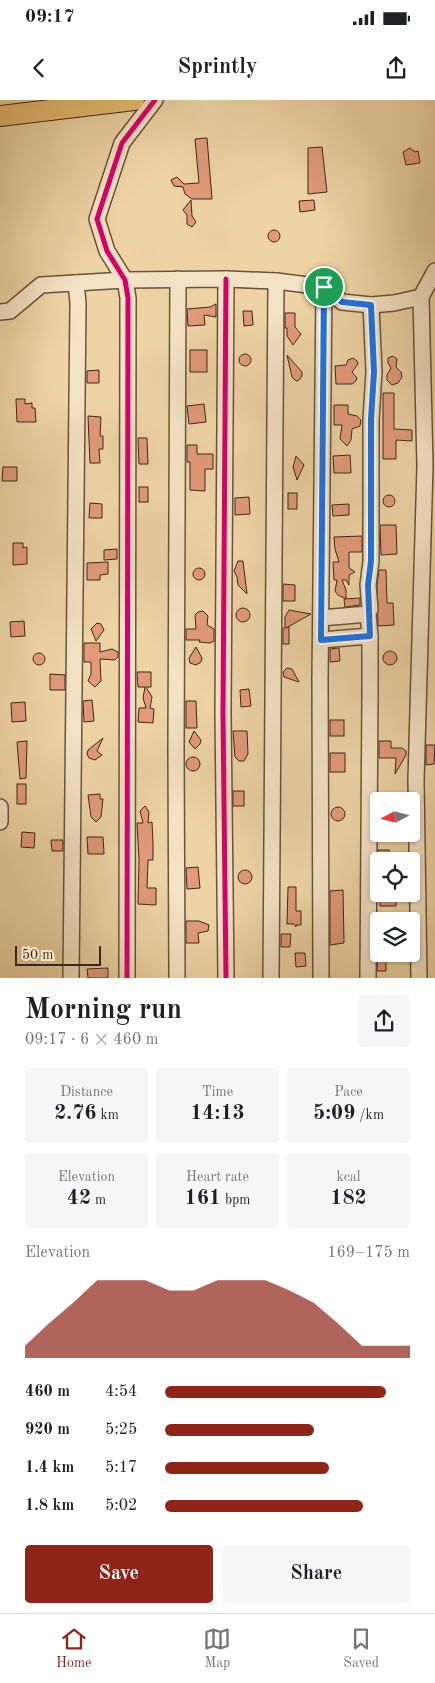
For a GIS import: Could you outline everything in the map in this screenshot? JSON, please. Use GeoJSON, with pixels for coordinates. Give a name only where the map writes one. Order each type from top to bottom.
{"type":"FeatureCollection","features":[{"type":"Feature","properties":{"kind":"main road"},"geometry":{"type":"LineString","coordinates":[[0,116],[134,100]]}},
{"type":"Feature","properties":{"kind":"street"},"geometry":{"type":"LineString","coordinates":[[127,978],[128,298],[125,280],[107,251],[97,219],[122,143],[155,100]]}},
{"type":"Feature","properties":{"kind":"street"},"geometry":{"type":"LineString","coordinates":[[419,978],[416,780],[425,466],[421,296],[435,271]]}},
{"type":"Feature","properties":{"kind":"street"},"geometry":{"type":"LineString","coordinates":[[177,978],[178,279]]}},
{"type":"Feature","properties":{"kind":"street"},"geometry":{"type":"LineString","coordinates":[[0,312],[10,311],[41,285],[125,280],[226,279],[276,281],[324,287],[342,302],[371,305],[394,303],[421,296]]}},
{"type":"Feature","properties":{"kind":"street"},"geometry":{"type":"LineString","coordinates":[[226,279],[223,713],[226,978]]}},
{"type":"Feature","properties":{"kind":"street"},"geometry":{"type":"LineString","coordinates":[[271,978],[276,281]]}},
{"type":"Feature","properties":{"kind":"street"},"geometry":{"type":"LineString","coordinates":[[70,978],[78,303],[76,283]]}},
{"type":"Feature","properties":{"kind":"street"},"geometry":{"type":"LineString","coordinates":[[321,978],[321,618],[324,287]]}},
{"type":"Feature","properties":{"kind":"street"},"geometry":{"type":"LineString","coordinates":[[368,978],[370,636],[368,614],[370,609],[368,585],[371,561],[371,419],[374,372],[371,305]]}},
{"type":"Feature","properties":{"kind":"street"},"geometry":{"type":"LineString","coordinates":[[321,618],[368,614]]}},
{"type":"Feature","properties":{"kind":"street"},"geometry":{"type":"LineString","coordinates":[[321,640],[370,636]]}},
{"type":"Feature","properties":{"kind":"street"},"geometry":{"type":"LineString","coordinates":[[0,807],[0,822]]}},
{"type":"Feature","properties":{"kind":"building"},"geometry":{"type":"Polygon","coordinates":[[[207,138],[212,199],[192,199],[185,194],[183,187],[174,186],[171,180],[177,177],[184,184],[199,183],[195,139],[207,138]]]}},
{"type":"Feature","properties":{"kind":"building"},"geometry":{"type":"Polygon","coordinates":[[[322,147],[327,192],[308,194],[308,148],[322,147]]]}},
{"type":"Feature","properties":{"kind":"building"},"geometry":{"type":"Polygon","coordinates":[[[410,148],[415,152],[418,151],[420,163],[406,165],[403,152],[410,148]]]}},
{"type":"Feature","properties":{"kind":"building"},"geometry":{"type":"Polygon","coordinates":[[[191,200],[192,216],[196,222],[192,227],[187,224],[187,215],[183,210],[191,200]]]}},
{"type":"Feature","properties":{"kind":"building"},"geometry":{"type":"Polygon","coordinates":[[[314,200],[315,210],[300,212],[299,201],[314,200]]]}},
{"type":"Feature","properties":{"kind":"building"},"geometry":{"type":"Polygon","coordinates":[[[272,230],[276,230],[280,236],[276,242],[272,242],[268,238],[268,234],[272,230]]]}},
{"type":"Feature","properties":{"kind":"building"},"geometry":{"type":"Polygon","coordinates":[[[216,304],[216,317],[204,315],[205,325],[188,326],[187,309],[210,307],[216,304]]]}},
{"type":"Feature","properties":{"kind":"building"},"geometry":{"type":"Polygon","coordinates":[[[243,311],[252,311],[253,325],[244,326],[243,311]]]}},
{"type":"Feature","properties":{"kind":"building"},"geometry":{"type":"Polygon","coordinates":[[[285,313],[295,313],[295,327],[301,334],[293,345],[287,336],[287,328],[285,328],[285,313]]]}},
{"type":"Feature","properties":{"kind":"building"},"geometry":{"type":"Polygon","coordinates":[[[190,350],[207,350],[207,372],[190,372],[190,350]]]}},
{"type":"Feature","properties":{"kind":"building"},"geometry":{"type":"Polygon","coordinates":[[[243,354],[247,354],[251,360],[247,366],[243,366],[239,362],[239,358],[243,354]]]}},
{"type":"Feature","properties":{"kind":"building"},"geometry":{"type":"Polygon","coordinates":[[[287,355],[302,372],[299,380],[296,381],[292,377],[287,355]]]}},
{"type":"Feature","properties":{"kind":"building"},"geometry":{"type":"Polygon","coordinates":[[[393,356],[397,359],[396,367],[401,372],[402,377],[398,383],[392,385],[387,380],[387,375],[391,368],[388,358],[393,356]]]}},
{"type":"Feature","properties":{"kind":"building"},"geometry":{"type":"Polygon","coordinates":[[[353,358],[358,364],[352,372],[357,378],[356,381],[352,384],[336,384],[335,366],[346,365],[348,360],[353,358]]]}},
{"type":"Feature","properties":{"kind":"building"},"geometry":{"type":"Polygon","coordinates":[[[99,370],[99,383],[87,383],[87,371],[99,370]]]}},
{"type":"Feature","properties":{"kind":"building"},"geometry":{"type":"Polygon","coordinates":[[[383,393],[394,393],[394,429],[412,430],[412,441],[396,440],[396,459],[383,459],[383,393]]]}},
{"type":"Feature","properties":{"kind":"building"},"geometry":{"type":"Polygon","coordinates":[[[16,399],[25,399],[25,404],[32,403],[32,408],[35,408],[36,422],[17,422],[16,399]]]}},
{"type":"Feature","properties":{"kind":"building"},"geometry":{"type":"Polygon","coordinates":[[[204,404],[206,422],[189,424],[187,406],[204,404]]]}},
{"type":"Feature","properties":{"kind":"building"},"geometry":{"type":"Polygon","coordinates":[[[334,405],[348,405],[348,414],[357,416],[361,420],[360,426],[352,429],[351,440],[347,446],[340,439],[342,425],[334,425],[334,405]]]}},
{"type":"Feature","properties":{"kind":"building"},"geometry":{"type":"Polygon","coordinates":[[[88,416],[101,417],[100,436],[103,436],[103,449],[99,449],[100,463],[90,463],[88,416]]]}},
{"type":"Feature","properties":{"kind":"building"},"geometry":{"type":"Polygon","coordinates":[[[138,438],[147,438],[148,464],[139,464],[138,438]]]}},
{"type":"Feature","properties":{"kind":"building"},"geometry":{"type":"Polygon","coordinates":[[[187,445],[197,445],[197,454],[213,454],[213,469],[205,469],[205,491],[190,490],[190,462],[187,462],[187,445]]]}},
{"type":"Feature","properties":{"kind":"building"},"geometry":{"type":"Polygon","coordinates":[[[350,455],[351,473],[334,473],[333,456],[350,455]]]}},
{"type":"Feature","properties":{"kind":"building"},"geometry":{"type":"Polygon","coordinates":[[[296,456],[304,465],[297,480],[293,467],[296,456]]]}},
{"type":"Feature","properties":{"kind":"building"},"geometry":{"type":"Polygon","coordinates":[[[3,467],[17,467],[17,481],[2,481],[3,467]]]}},
{"type":"Feature","properties":{"kind":"building"},"geometry":{"type":"Polygon","coordinates":[[[139,487],[148,487],[148,502],[139,502],[139,487]]]}},
{"type":"Feature","properties":{"kind":"building"},"geometry":{"type":"Polygon","coordinates":[[[288,493],[297,493],[297,509],[288,509],[288,493]]]}},
{"type":"Feature","properties":{"kind":"building"},"geometry":{"type":"Polygon","coordinates":[[[387,495],[391,495],[395,501],[391,507],[387,507],[383,503],[383,499],[387,495]]]}},
{"type":"Feature","properties":{"kind":"building"},"geometry":{"type":"Polygon","coordinates":[[[249,497],[250,514],[235,515],[235,498],[249,497]]]}},
{"type":"Feature","properties":{"kind":"building"},"geometry":{"type":"Polygon","coordinates":[[[90,503],[102,504],[102,518],[89,518],[90,503]]]}},
{"type":"Feature","properties":{"kind":"building"},"geometry":{"type":"Polygon","coordinates":[[[349,504],[349,515],[333,516],[332,505],[349,504]]]}},
{"type":"Feature","properties":{"kind":"building"},"geometry":{"type":"Polygon","coordinates":[[[380,525],[396,525],[397,554],[381,555],[380,525]]]}},
{"type":"Feature","properties":{"kind":"building"},"geometry":{"type":"Polygon","coordinates":[[[362,536],[362,552],[349,552],[349,568],[355,572],[349,575],[349,585],[346,580],[342,580],[346,590],[346,599],[335,591],[337,580],[334,580],[333,562],[339,562],[334,537],[362,536]]]}},
{"type":"Feature","properties":{"kind":"building"},"geometry":{"type":"Polygon","coordinates":[[[13,543],[23,543],[23,548],[27,547],[27,564],[13,565],[13,543]]]}},
{"type":"Feature","properties":{"kind":"building"},"geometry":{"type":"Polygon","coordinates":[[[117,549],[117,559],[104,560],[104,550],[117,549]]]}},
{"type":"Feature","properties":{"kind":"building"},"geometry":{"type":"Polygon","coordinates":[[[238,561],[243,561],[247,594],[238,585],[234,571],[238,561]]]}},
{"type":"Feature","properties":{"kind":"building"},"geometry":{"type":"Polygon","coordinates":[[[108,562],[108,574],[100,575],[100,580],[87,580],[87,563],[108,562]]]}},
{"type":"Feature","properties":{"kind":"building"},"geometry":{"type":"Polygon","coordinates":[[[197,568],[201,568],[205,574],[201,580],[197,580],[193,576],[193,572],[197,568]]]}},
{"type":"Feature","properties":{"kind":"building"},"geometry":{"type":"Polygon","coordinates":[[[379,570],[386,570],[387,603],[393,603],[394,625],[378,626],[377,585],[379,570]]]}},
{"type":"Feature","properties":{"kind":"building"},"geometry":{"type":"Polygon","coordinates":[[[283,584],[295,585],[295,601],[283,601],[283,584]]]}},
{"type":"Feature","properties":{"kind":"building"},"geometry":{"type":"Polygon","coordinates":[[[360,598],[360,605],[345,607],[344,599],[360,598]]]}},
{"type":"Feature","properties":{"kind":"building"},"geometry":{"type":"Polygon","coordinates":[[[243,608],[248,610],[250,615],[248,620],[243,622],[238,620],[236,615],[238,610],[243,608]]]}},
{"type":"Feature","properties":{"kind":"building"},"geometry":{"type":"Polygon","coordinates":[[[289,610],[311,614],[286,628],[289,627],[289,644],[283,644],[283,628],[285,628],[285,617],[289,610]]]}},
{"type":"Feature","properties":{"kind":"building"},"geometry":{"type":"Polygon","coordinates":[[[203,611],[208,616],[207,625],[214,629],[214,641],[210,643],[199,642],[200,640],[186,640],[186,629],[196,629],[195,615],[203,611]]]}},
{"type":"Feature","properties":{"kind":"building"},"geometry":{"type":"Polygon","coordinates":[[[24,621],[25,636],[11,637],[10,622],[24,621]]]}},
{"type":"Feature","properties":{"kind":"building"},"geometry":{"type":"Polygon","coordinates":[[[97,623],[101,624],[104,630],[96,641],[91,629],[97,623]]]}},
{"type":"Feature","properties":{"kind":"building"},"geometry":{"type":"Polygon","coordinates":[[[84,643],[100,643],[100,652],[112,649],[118,652],[118,657],[115,660],[100,659],[101,681],[95,687],[88,681],[91,674],[91,662],[84,662],[84,643]]]}},
{"type":"Feature","properties":{"kind":"building"},"geometry":{"type":"Polygon","coordinates":[[[196,647],[202,658],[201,662],[196,665],[190,663],[189,658],[196,647]]]}},
{"type":"Feature","properties":{"kind":"building"},"geometry":{"type":"Polygon","coordinates":[[[339,648],[340,661],[330,662],[330,649],[339,648]]]}},
{"type":"Feature","properties":{"kind":"building"},"geometry":{"type":"Polygon","coordinates":[[[390,651],[395,653],[397,658],[395,663],[390,665],[385,663],[383,658],[385,653],[390,651]]]}},
{"type":"Feature","properties":{"kind":"building"},"geometry":{"type":"Polygon","coordinates":[[[39,653],[45,659],[39,665],[33,659],[39,653]]]}},
{"type":"Feature","properties":{"kind":"building"},"geometry":{"type":"Polygon","coordinates":[[[287,668],[292,669],[299,682],[284,677],[283,672],[287,668]]]}},
{"type":"Feature","properties":{"kind":"building"},"geometry":{"type":"Polygon","coordinates":[[[137,672],[151,672],[151,687],[146,687],[152,697],[150,708],[154,709],[153,723],[138,722],[139,708],[146,708],[143,698],[145,687],[138,687],[137,672]]]}},
{"type":"Feature","properties":{"kind":"building"},"geometry":{"type":"Polygon","coordinates":[[[50,674],[65,675],[65,690],[50,690],[50,674]]]}},
{"type":"Feature","properties":{"kind":"building"},"geometry":{"type":"Polygon","coordinates":[[[249,689],[251,706],[241,707],[240,690],[249,689]]]}},
{"type":"Feature","properties":{"kind":"building"},"geometry":{"type":"Polygon","coordinates":[[[92,700],[94,721],[84,722],[83,701],[92,700]]]}},
{"type":"Feature","properties":{"kind":"building"},"geometry":{"type":"Polygon","coordinates":[[[186,701],[196,701],[197,728],[186,728],[186,701]]]}},
{"type":"Feature","properties":{"kind":"building"},"geometry":{"type":"Polygon","coordinates":[[[25,702],[26,721],[12,722],[11,703],[25,702]]]}},
{"type":"Feature","properties":{"kind":"building"},"geometry":{"type":"Polygon","coordinates":[[[330,720],[344,720],[344,736],[330,736],[330,720]]]}},
{"type":"Feature","properties":{"kind":"building"},"geometry":{"type":"Polygon","coordinates":[[[194,731],[201,740],[195,749],[189,742],[194,731]]]}},
{"type":"Feature","properties":{"kind":"building"},"geometry":{"type":"Polygon","coordinates":[[[233,731],[247,731],[248,754],[244,761],[239,761],[235,757],[233,731]]]}},
{"type":"Feature","properties":{"kind":"building"},"geometry":{"type":"Polygon","coordinates":[[[103,738],[97,751],[102,755],[95,760],[89,758],[88,750],[103,738]]]}},
{"type":"Feature","properties":{"kind":"building"},"geometry":{"type":"Polygon","coordinates":[[[27,741],[26,778],[20,779],[17,742],[27,741]]]}},
{"type":"Feature","properties":{"kind":"building"},"geometry":{"type":"Polygon","coordinates":[[[379,741],[391,741],[391,748],[402,748],[406,751],[406,755],[395,774],[396,758],[379,758],[379,741]]]}},
{"type":"Feature","properties":{"kind":"building"},"geometry":{"type":"Polygon","coordinates":[[[426,745],[435,745],[434,764],[426,765],[426,745]]]}},
{"type":"Feature","properties":{"kind":"building"},"geometry":{"type":"Polygon","coordinates":[[[330,753],[345,753],[345,772],[330,772],[330,753]]]}},
{"type":"Feature","properties":{"kind":"building"},"geometry":{"type":"Polygon","coordinates":[[[193,757],[198,759],[200,764],[198,769],[193,771],[188,769],[186,764],[188,759],[193,757]]]}},
{"type":"Feature","properties":{"kind":"building"},"geometry":{"type":"Polygon","coordinates":[[[17,784],[26,784],[26,804],[17,804],[17,784]]]}},
{"type":"Feature","properties":{"kind":"building"},"geometry":{"type":"Polygon","coordinates":[[[233,791],[244,791],[244,806],[233,806],[233,791]]]}},
{"type":"Feature","properties":{"kind":"building"},"geometry":{"type":"Polygon","coordinates":[[[100,794],[100,799],[103,799],[101,817],[96,822],[91,817],[88,795],[100,794]]]}},
{"type":"Feature","properties":{"kind":"building"},"geometry":{"type":"Polygon","coordinates":[[[145,806],[149,812],[148,823],[152,822],[153,843],[153,860],[148,860],[147,888],[156,888],[156,905],[138,904],[139,860],[137,823],[143,823],[140,811],[145,806]]]}},
{"type":"Feature","properties":{"kind":"building"},"geometry":{"type":"Polygon","coordinates":[[[335,807],[341,807],[345,814],[341,821],[335,821],[331,817],[331,811],[335,807]]]}},
{"type":"Feature","properties":{"kind":"building"},"geometry":{"type":"Polygon","coordinates":[[[22,832],[35,833],[34,848],[21,847],[22,832]]]}},
{"type":"Feature","properties":{"kind":"building"},"geometry":{"type":"Polygon","coordinates":[[[87,837],[103,837],[104,854],[88,854],[87,837]]]}},
{"type":"Feature","properties":{"kind":"building"},"geometry":{"type":"Polygon","coordinates":[[[51,840],[63,840],[63,851],[52,851],[51,840]]]}},
{"type":"Feature","properties":{"kind":"building"},"geometry":{"type":"Polygon","coordinates":[[[378,850],[389,850],[389,852],[378,852],[378,850]]]}},
{"type":"Feature","properties":{"kind":"building"},"geometry":{"type":"Polygon","coordinates":[[[198,867],[200,888],[187,889],[186,868],[198,867]]]}},
{"type":"Feature","properties":{"kind":"building"},"geometry":{"type":"Polygon","coordinates":[[[242,870],[248,870],[252,877],[248,884],[242,884],[238,880],[238,874],[242,870]]]}},
{"type":"Feature","properties":{"kind":"building"},"geometry":{"type":"Polygon","coordinates":[[[288,887],[296,887],[296,911],[301,911],[301,925],[296,925],[296,927],[294,924],[287,924],[288,887]]]}},
{"type":"Feature","properties":{"kind":"building"},"geometry":{"type":"Polygon","coordinates":[[[343,890],[344,943],[330,945],[330,891],[343,890]]]}},
{"type":"Feature","properties":{"kind":"building"},"geometry":{"type":"Polygon","coordinates":[[[380,902],[396,902],[396,906],[380,906],[380,902]]]}},
{"type":"Feature","properties":{"kind":"building"},"geometry":{"type":"Polygon","coordinates":[[[186,921],[199,921],[209,925],[208,931],[198,933],[199,943],[186,943],[186,921]]]}},
{"type":"Feature","properties":{"kind":"building"},"geometry":{"type":"Polygon","coordinates":[[[281,934],[291,934],[290,947],[281,947],[281,934]]]}},
{"type":"Feature","properties":{"kind":"building"},"geometry":{"type":"Polygon","coordinates":[[[295,953],[305,953],[306,966],[296,967],[295,953]]]}},
{"type":"Feature","properties":{"kind":"building"},"geometry":{"type":"Polygon","coordinates":[[[377,962],[386,962],[386,971],[377,971],[377,962]]]}},
{"type":"Feature","properties":{"kind":"building"},"geometry":{"type":"Polygon","coordinates":[[[108,968],[108,978],[88,978],[87,969],[108,968]]]}},
{"type":"Feature","properties":{"kind":"cycle path"},"geometry":{"type":"LineString","coordinates":[[127,978],[128,298],[125,280],[107,251],[97,219],[122,143],[155,100]]}},
{"type":"Feature","properties":{"kind":"cycle path"},"geometry":{"type":"LineString","coordinates":[[226,279],[223,713],[226,978]]}},
{"type":"Feature","properties":{"kind":"route"},"geometry":{"type":"LineString","coordinates":[[324,287],[342,302],[371,305],[371,340],[374,372],[371,419],[371,561],[368,585],[370,636],[321,640],[323,514],[324,287]]}}]}
